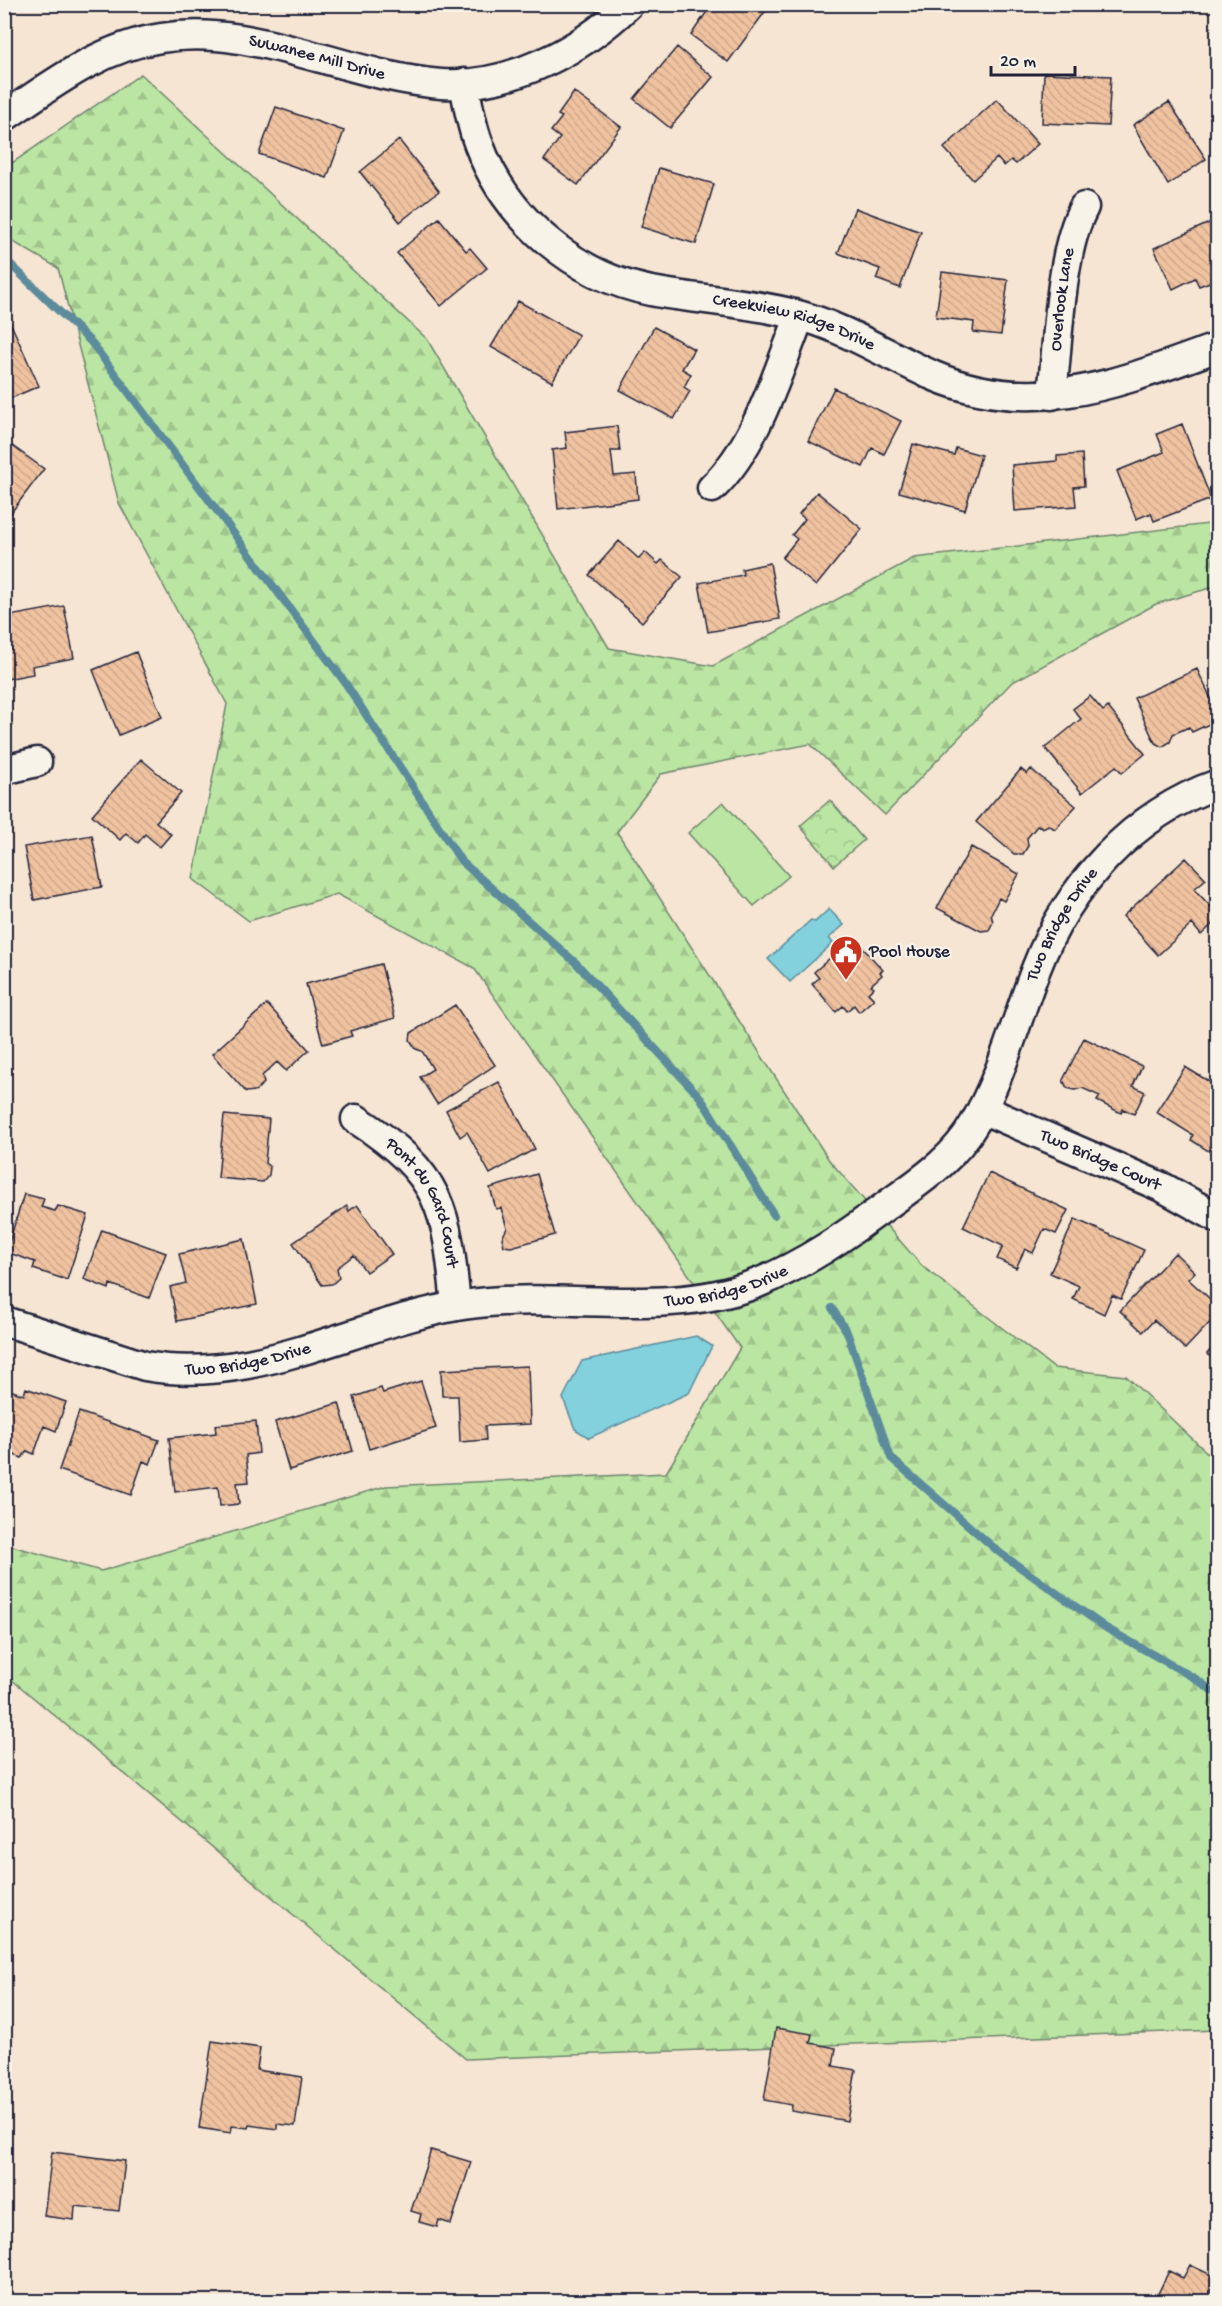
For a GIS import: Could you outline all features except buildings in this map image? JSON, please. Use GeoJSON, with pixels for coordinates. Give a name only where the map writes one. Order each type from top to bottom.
{"type":"FeatureCollection","features":[{"type":"Feature","properties":{"kind":"street","name":"Suwanee Mill Drive"},"geometry":{"type":"LineString","coordinates":[[4,117],[95,58],[140,42],[189,35],[240,37],[391,76],[442,84],[464,83],[510,74],[555,57],[595,33],[629,4]]}},
{"type":"Feature","properties":{"kind":"street","name":"Creekview Ridge Drive"},"geometry":{"type":"LineString","coordinates":[[464,83],[479,146],[501,186],[531,224],[571,260],[621,284],[651,291],[743,303],[800,316],[854,336],[935,376],[996,394],[1052,396],[1111,384],[1218,347]]}},
{"type":"Feature","properties":{"kind":"street","name":"Overlook Lane"},"geometry":{"type":"LineString","coordinates":[[1052,396],[1067,260],[1075,223],[1084,207]]}},
{"type":"Feature","properties":{"kind":"street"},"geometry":{"type":"LineString","coordinates":[[712,488],[728,474],[747,444],[800,316]]}},
{"type":"Feature","properties":{"kind":"street"},"geometry":{"type":"LineString","coordinates":[[4,770],[37,762]]}},
{"type":"Feature","properties":{"kind":"street","name":"Two Bridge Drive"},"geometry":{"type":"LineString","coordinates":[[4,1321],[145,1366],[167,1370],[212,1371],[259,1362],[456,1306],[495,1302],[686,1299],[751,1285],[819,1252],[934,1172],[956,1149],[982,1109],[1043,951],[1071,899],[1109,854],[1138,828],[1171,806],[1218,784]]}},
{"type":"Feature","properties":{"kind":"street","name":"Two Bridge Court"},"geometry":{"type":"LineString","coordinates":[[982,1109],[1164,1188],[1218,1218]]}},
{"type":"Feature","properties":{"kind":"street","name":"Pont du Gard Court"},"geometry":{"type":"LineString","coordinates":[[356,1119],[403,1154],[420,1170],[434,1193],[450,1247],[456,1306]]}},
{"type":"Feature","properties":{"kind":"green space"},"geometry":{"type":"Polygon","coordinates":[[[141,74],[427,339],[609,648],[713,666],[914,558],[1217,523],[1217,586],[1156,604],[1011,683],[885,815],[810,744],[661,774],[617,832],[829,1160],[922,1266],[1054,1368],[1126,1376],[1217,1462],[1217,2030],[466,2059],[5,1674],[5,1544],[101,1571],[386,1486],[666,1473],[740,1348],[474,968],[337,894],[249,921],[193,879],[227,704],[119,503],[58,268],[5,237],[5,168],[141,74]]]}},
{"type":"Feature","properties":{"kind":"green space"},"geometry":{"type":"Polygon","coordinates":[[[830,800],[864,840],[834,866],[800,826],[830,800]]]}},
{"type":"Feature","properties":{"kind":"green space"},"geometry":{"type":"Polygon","coordinates":[[[723,802],[789,876],[754,906],[688,833],[723,802]]]}},
{"type":"Feature","properties":{"kind":"water"},"geometry":{"type":"Polygon","coordinates":[[[829,909],[844,925],[829,938],[833,943],[790,982],[768,959],[811,920],[815,922],[829,909]]]}},
{"type":"Feature","properties":{"kind":"water"},"geometry":{"type":"Polygon","coordinates":[[[696,1336],[712,1346],[689,1393],[589,1438],[575,1429],[563,1398],[582,1361],[696,1336]]]}},
{"type":"Feature","properties":{"kind":"waterway"},"geometry":{"type":"LineString","coordinates":[[4,258],[91,342],[344,681],[461,861],[576,963],[700,1097],[774,1215]]}},
{"type":"Feature","properties":{"kind":"waterway"},"geometry":{"type":"LineString","coordinates":[[832,1308],[847,1332],[891,1458],[1000,1553],[1106,1628],[1196,1679],[1218,1695]]}},
{"type":"Feature","properties":{"kind":"place","name":"Pool House"},"geometry":{"type":"Point","coordinates":[846,981]}}]}
